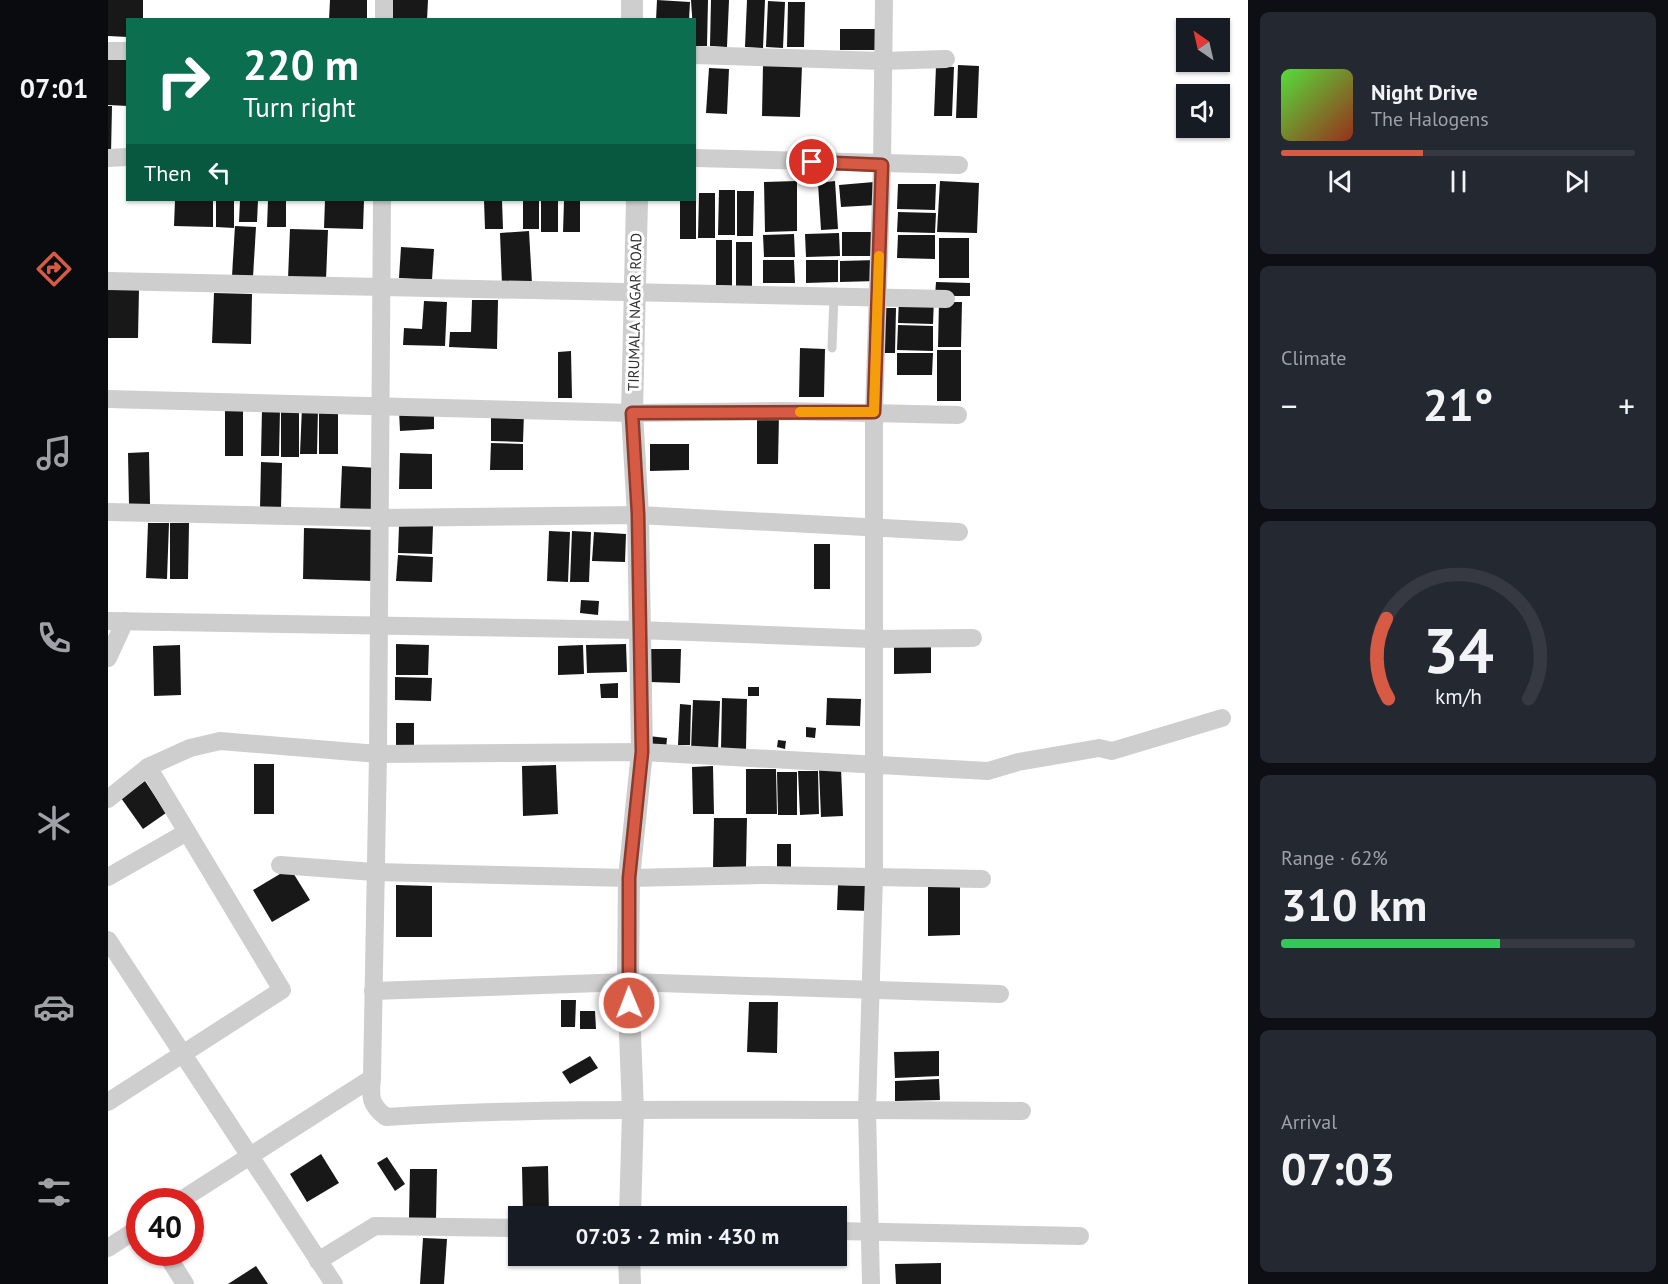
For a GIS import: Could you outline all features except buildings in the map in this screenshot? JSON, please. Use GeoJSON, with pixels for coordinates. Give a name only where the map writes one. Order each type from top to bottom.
{"type":"FeatureCollection","features":[{"type":"Feature","properties":{"kind":"street"},"geometry":{"type":"LineString","coordinates":[[384,0],[384,18]]}},
{"type":"Feature","properties":{"kind":"street"},"geometry":{"type":"LineString","coordinates":[[632,0],[632,18]]}},
{"type":"Feature","properties":{"kind":"street"},"geometry":{"type":"LineString","coordinates":[[871,1284],[867,1110],[874,877],[872,639],[875,529],[874,412],[882,165],[884,0]]}},
{"type":"Feature","properties":{"kind":"street"},"geometry":{"type":"LineString","coordinates":[[108,51],[126,51]]}},
{"type":"Feature","properties":{"kind":"street"},"geometry":{"type":"LineString","coordinates":[[696,54],[883,61],[946,58]]}},
{"type":"Feature","properties":{"kind":"street"},"geometry":{"type":"LineString","coordinates":[[108,158],[126,157]]}},
{"type":"Feature","properties":{"kind":"street"},"geometry":{"type":"LineString","coordinates":[[696,158],[882,165],[959,165]]}},
{"type":"Feature","properties":{"kind":"street"},"geometry":{"type":"LineString","coordinates":[[382,201],[378,754],[370,1098],[374,1108],[386,1117],[633,1111],[1022,1111]]}},
{"type":"Feature","properties":{"kind":"street","name":"TIRUMALA NAGAR ROAD"},"geometry":{"type":"LineString","coordinates":[[630,1206],[633,1111],[628,981],[629,878],[642,752],[638,630],[638,514],[632,413],[637,201]]}},
{"type":"Feature","properties":{"kind":"street"},"geometry":{"type":"LineString","coordinates":[[108,281],[946,298]]}},
{"type":"Feature","properties":{"kind":"street"},"geometry":{"type":"LineString","coordinates":[[108,399],[632,413],[874,412],[958,415]]}},
{"type":"Feature","properties":{"kind":"street"},"geometry":{"type":"LineString","coordinates":[[108,512],[379,518],[638,514],[959,532]]}},
{"type":"Feature","properties":{"kind":"street"},"geometry":{"type":"LineString","coordinates":[[108,658],[117,621],[638,630],[872,639],[973,638]]}},
{"type":"Feature","properties":{"kind":"street"},"geometry":{"type":"LineString","coordinates":[[108,799],[148,767],[190,748],[220,741],[378,754],[642,752],[988,771],[1018,762],[1099,748],[1112,751],[1222,718]]}},
{"type":"Feature","properties":{"kind":"street"},"geometry":{"type":"LineString","coordinates":[[108,1102],[282,990],[148,767]]}},
{"type":"Feature","properties":{"kind":"street"},"geometry":{"type":"LineString","coordinates":[[108,877],[187,832]]}},
{"type":"Feature","properties":{"kind":"street"},"geometry":{"type":"LineString","coordinates":[[280,864],[374,872],[629,878],[764,875],[982,879]]}},
{"type":"Feature","properties":{"kind":"street"},"geometry":{"type":"LineString","coordinates":[[108,940],[334,1284]]}},
{"type":"Feature","properties":{"kind":"street"},"geometry":{"type":"LineString","coordinates":[[373,991],[628,981],[1000,994]]}},
{"type":"Feature","properties":{"kind":"street"},"geometry":{"type":"LineString","coordinates":[[199,1188],[372,1078]]}},
{"type":"Feature","properties":{"kind":"street"},"geometry":{"type":"LineString","coordinates":[[318,1262],[375,1226],[508,1228]]}},
{"type":"Feature","properties":{"kind":"street"},"geometry":{"type":"LineString","coordinates":[[847,1231],[1080,1236]]}},
{"type":"Feature","properties":{"kind":"street"},"geometry":{"type":"LineString","coordinates":[[108,1248],[126,1236]]}},
{"type":"Feature","properties":{"kind":"street"},"geometry":{"type":"LineString","coordinates":[[174,1266],[186,1284]]}},
{"type":"Feature","properties":{"kind":"street"},"geometry":{"type":"LineString","coordinates":[[629,1266],[630,1284]]}},
{"type":"Feature","properties":{"kind":"lane"},"geometry":{"type":"LineString","coordinates":[[832,348],[834,295]]}},
{"type":"Feature","properties":{"kind":"slow traffic"},"geometry":{"type":"LineString","coordinates":[[800,412],[874,412],[879,256]]}},
{"type":"Feature","properties":{"kind":"route"},"geometry":{"type":"LineString","coordinates":[[629,1003],[629,878],[642,752],[638,630],[638,514],[632,413],[874,412],[882,165],[812,162]]}}]}
